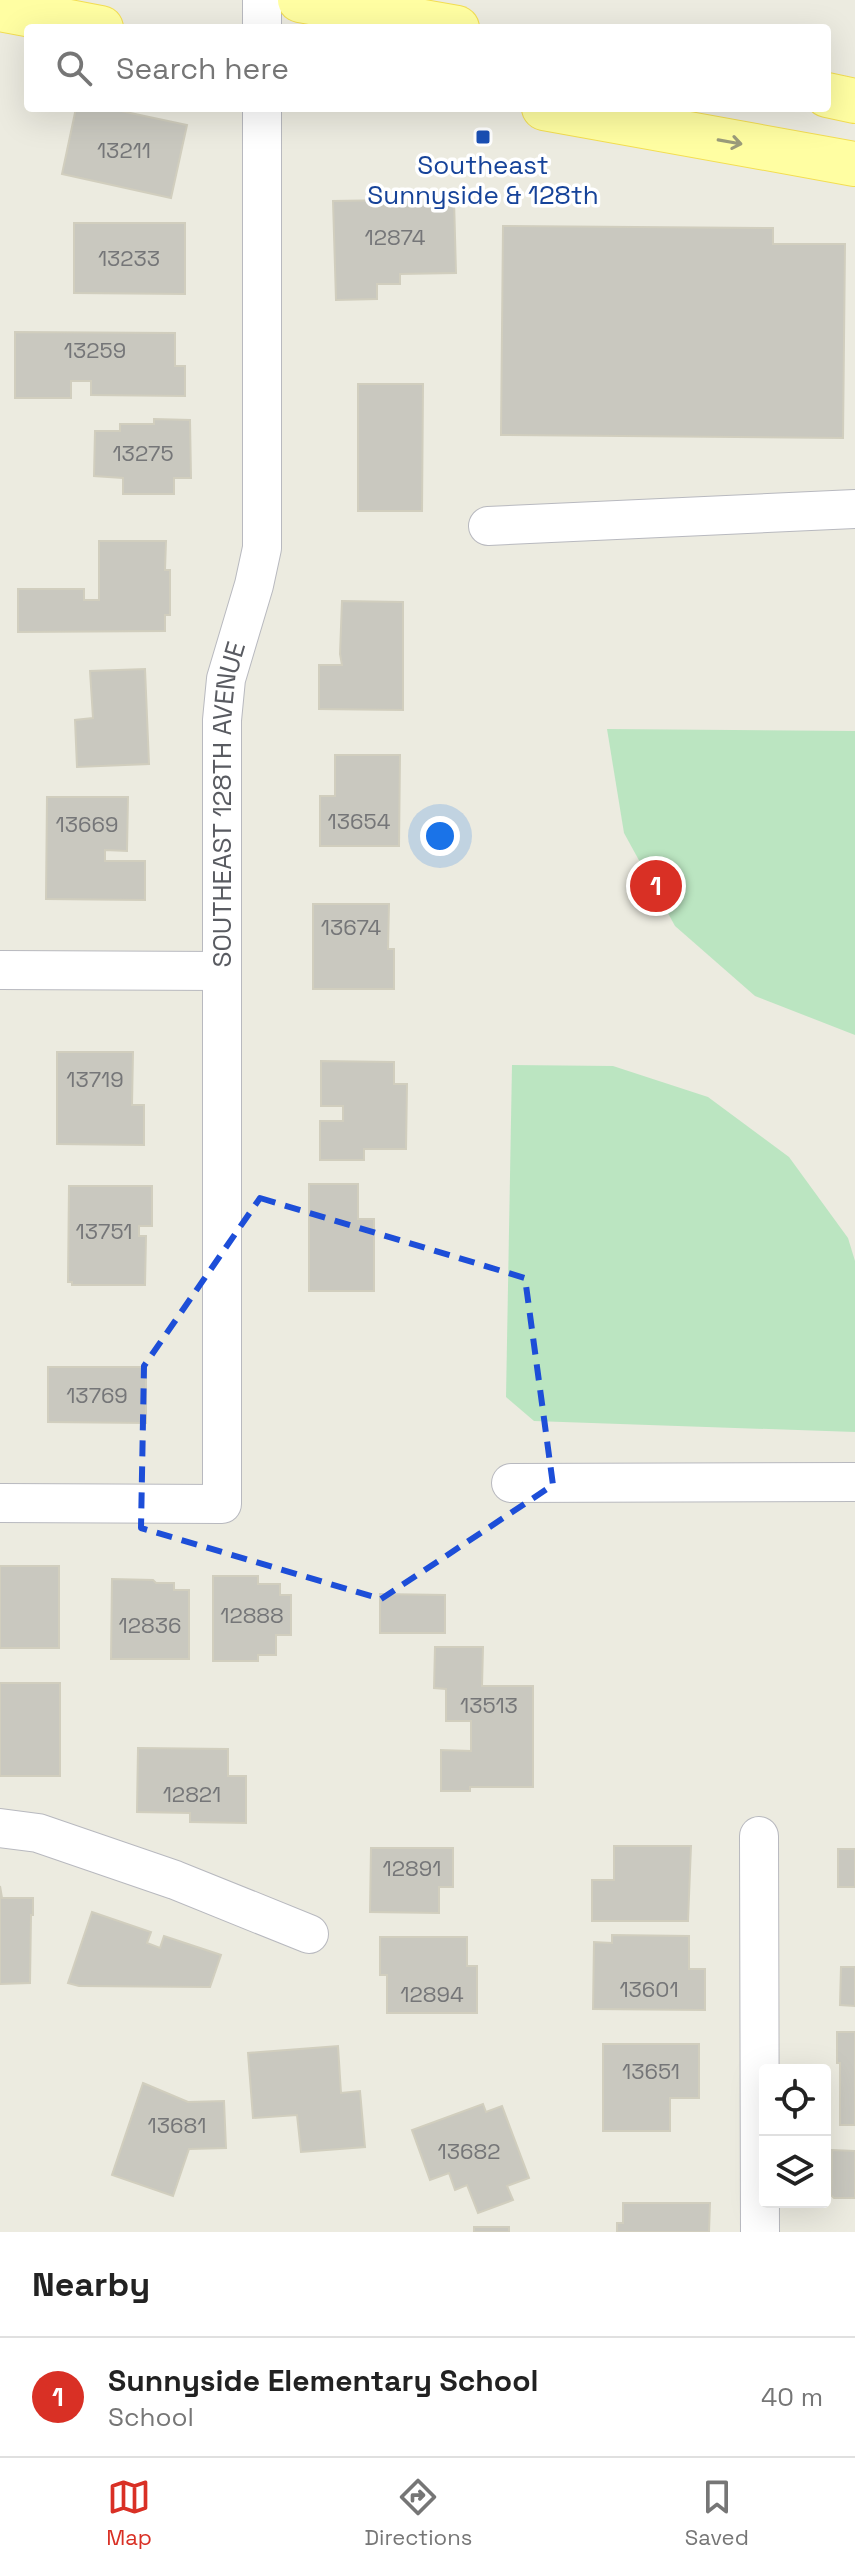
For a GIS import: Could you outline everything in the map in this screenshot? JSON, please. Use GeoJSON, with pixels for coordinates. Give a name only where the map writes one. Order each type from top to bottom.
{"type":"FeatureCollection","features":[{"type":"Feature","properties":{"kind":"main road"},"geometry":{"type":"LineString","coordinates":[[300,0],[435,24]]}},
{"type":"Feature","properties":{"kind":"main road"},"geometry":{"type":"LineString","coordinates":[[0,9],[80,24]]}},
{"type":"Feature","properties":{"kind":"main road"},"geometry":{"type":"LineString","coordinates":[[831,96],[855,101]]}},
{"type":"Feature","properties":{"kind":"main road"},"geometry":{"type":"LineString","coordinates":[[566,112],[855,164]]}},
{"type":"Feature","properties":{"kind":"street"},"geometry":{"type":"LineString","coordinates":[[262,0],[262,24]]}},
{"type":"Feature","properties":{"kind":"street","name":"SOUTHEAST 128TH AVENUE"},"geometry":{"type":"LineString","coordinates":[[0,1503],[222,1504],[222,720],[226,679],[262,548],[262,112]]}},
{"type":"Feature","properties":{"kind":"street"},"geometry":{"type":"LineString","coordinates":[[488,526],[855,509]]}},
{"type":"Feature","properties":{"kind":"street"},"geometry":{"type":"LineString","coordinates":[[0,970],[221,971]]}},
{"type":"Feature","properties":{"kind":"street"},"geometry":{"type":"LineString","coordinates":[[511,1483],[855,1482]]}},
{"type":"Feature","properties":{"kind":"street"},"geometry":{"type":"LineString","coordinates":[[0,1828],[38,1833],[120,1861],[309,1934]]}},
{"type":"Feature","properties":{"kind":"street"},"geometry":{"type":"LineString","coordinates":[[759,1836],[760,2232]]}},
{"type":"Feature","properties":{"kind":"highlighted area"},"geometry":{"type":"Polygon","coordinates":[[[260,1198],[525,1278],[553,1485],[381,1599],[141,1528],[144,1366],[260,1198]]]}},
{"type":"Feature","properties":{"kind":"green space"},"geometry":{"type":"Polygon","coordinates":[[[607,729],[855,731],[855,1035],[755,996],[675,926],[624,833],[607,729]]]}},
{"type":"Feature","properties":{"kind":"green space"},"geometry":{"type":"Polygon","coordinates":[[[512,1065],[613,1066],[708,1097],[789,1157],[848,1238],[855,1261],[855,1432],[534,1421],[506,1397],[512,1065]]]}},
{"type":"Feature","properties":{"kind":"building"},"geometry":{"type":"Polygon","coordinates":[[[75,112],[126,112],[187,125],[171,198],[62,174],[75,112]]]}},
{"type":"Feature","properties":{"kind":"building"},"geometry":{"type":"Polygon","coordinates":[[[454,199],[456,273],[400,274],[400,284],[377,284],[377,299],[336,300],[333,201],[454,199]]]}},
{"type":"Feature","properties":{"kind":"building"},"geometry":{"type":"Polygon","coordinates":[[[74,223],[185,223],[185,294],[74,293],[74,223]]]}},
{"type":"Feature","properties":{"kind":"building"},"geometry":{"type":"Polygon","coordinates":[[[503,226],[773,228],[773,244],[845,244],[843,438],[501,435],[503,226]]]}},
{"type":"Feature","properties":{"kind":"building"},"geometry":{"type":"Polygon","coordinates":[[[15,332],[175,333],[175,366],[185,366],[185,396],[91,395],[91,381],[71,381],[71,398],[15,398],[15,332]]]}},
{"type":"Feature","properties":{"kind":"building"},"geometry":{"type":"Polygon","coordinates":[[[358,384],[423,384],[422,511],[358,511],[358,384]]]}},
{"type":"Feature","properties":{"kind":"building"},"geometry":{"type":"Polygon","coordinates":[[[154,419],[190,420],[191,478],[174,478],[174,494],[123,494],[123,478],[94,476],[95,431],[120,431],[120,424],[154,424],[154,419]]]}},
{"type":"Feature","properties":{"kind":"building"},"geometry":{"type":"Polygon","coordinates":[[[99,541],[166,541],[165,570],[170,570],[170,615],[165,615],[165,631],[18,632],[18,589],[84,589],[84,600],[99,600],[99,541]]]}},
{"type":"Feature","properties":{"kind":"building"},"geometry":{"type":"Polygon","coordinates":[[[342,601],[403,602],[403,710],[319,709],[319,665],[342,665],[342,601]]]}},
{"type":"Feature","properties":{"kind":"building"},"geometry":{"type":"Polygon","coordinates":[[[145,669],[149,764],[77,767],[75,720],[93,718],[90,671],[145,669]]]}},
{"type":"Feature","properties":{"kind":"building"},"geometry":{"type":"Polygon","coordinates":[[[335,755],[400,755],[399,846],[320,846],[320,796],[335,796],[335,755]]]}},
{"type":"Feature","properties":{"kind":"building"},"geometry":{"type":"Polygon","coordinates":[[[47,797],[128,797],[127,851],[105,850],[105,861],[145,861],[145,900],[46,899],[47,797]]]}},
{"type":"Feature","properties":{"kind":"building"},"geometry":{"type":"Polygon","coordinates":[[[313,904],[389,904],[388,949],[394,949],[394,989],[313,989],[313,904]]]}},
{"type":"Feature","properties":{"kind":"building"},"geometry":{"type":"Polygon","coordinates":[[[57,1052],[133,1052],[132,1105],[144,1105],[144,1145],[57,1144],[57,1052]]]}},
{"type":"Feature","properties":{"kind":"building"},"geometry":{"type":"Polygon","coordinates":[[[321,1061],[394,1062],[394,1084],[407,1084],[406,1149],[364,1149],[364,1160],[320,1160],[320,1121],[343,1121],[343,1106],[321,1106],[321,1061]]]}},
{"type":"Feature","properties":{"kind":"building"},"geometry":{"type":"Polygon","coordinates":[[[309,1184],[358,1184],[358,1219],[374,1219],[374,1291],[309,1291],[309,1184]]]}},
{"type":"Feature","properties":{"kind":"building"},"geometry":{"type":"Polygon","coordinates":[[[69,1186],[152,1186],[152,1226],[139,1226],[139,1236],[146,1236],[145,1285],[72,1285],[68,1282],[69,1186]]]}},
{"type":"Feature","properties":{"kind":"building"},"geometry":{"type":"Polygon","coordinates":[[[48,1367],[146,1367],[146,1423],[48,1422],[48,1367]]]}},
{"type":"Feature","properties":{"kind":"building"},"geometry":{"type":"Polygon","coordinates":[[[0,1566],[59,1566],[59,1648],[0,1648],[0,1566]]]}},
{"type":"Feature","properties":{"kind":"building"},"geometry":{"type":"Polygon","coordinates":[[[213,1576],[258,1576],[258,1584],[280,1584],[280,1595],[291,1595],[291,1635],[276,1635],[276,1655],[258,1655],[258,1661],[213,1661],[213,1576]]]}},
{"type":"Feature","properties":{"kind":"building"},"geometry":{"type":"Polygon","coordinates":[[[112,1579],[174,1583],[174,1590],[189,1590],[189,1659],[111,1659],[112,1579]]]}},
{"type":"Feature","properties":{"kind":"building"},"geometry":{"type":"Polygon","coordinates":[[[380,1594],[445,1595],[445,1633],[380,1633],[380,1594]]]}},
{"type":"Feature","properties":{"kind":"building"},"geometry":{"type":"Polygon","coordinates":[[[435,1647],[483,1647],[482,1686],[533,1686],[533,1787],[470,1787],[470,1791],[441,1791],[441,1750],[471,1751],[471,1721],[446,1721],[446,1689],[434,1688],[435,1647]]]}},
{"type":"Feature","properties":{"kind":"building"},"geometry":{"type":"Polygon","coordinates":[[[0,1683],[60,1683],[60,1776],[0,1776],[0,1683]]]}},
{"type":"Feature","properties":{"kind":"building"},"geometry":{"type":"Polygon","coordinates":[[[138,1748],[228,1749],[228,1776],[246,1776],[246,1823],[190,1822],[190,1813],[137,1812],[138,1748]]]}},
{"type":"Feature","properties":{"kind":"building"},"geometry":{"type":"Polygon","coordinates":[[[614,1846],[691,1846],[688,1921],[592,1921],[592,1880],[614,1880],[614,1846]]]}},
{"type":"Feature","properties":{"kind":"building"},"geometry":{"type":"Polygon","coordinates":[[[371,1848],[453,1848],[453,1887],[439,1887],[439,1913],[370,1912],[371,1848]]]}},
{"type":"Feature","properties":{"kind":"building"},"geometry":{"type":"Polygon","coordinates":[[[838,1849],[855,1849],[855,1887],[838,1887],[838,1849]]]}},
{"type":"Feature","properties":{"kind":"building"},"geometry":{"type":"Polygon","coordinates":[[[0,1886],[2,1898],[33,1898],[30,1983],[0,1984],[0,1886]]]}},
{"type":"Feature","properties":{"kind":"building"},"geometry":{"type":"Polygon","coordinates":[[[92,1912],[151,1932],[147,1943],[160,1948],[164,1936],[221,1955],[210,1987],[79,1986],[68,1983],[92,1912]]]}},
{"type":"Feature","properties":{"kind":"building"},"geometry":{"type":"Polygon","coordinates":[[[612,1935],[689,1936],[689,1969],[705,1969],[705,2010],[593,2009],[594,1942],[612,1943],[612,1935]]]}},
{"type":"Feature","properties":{"kind":"building"},"geometry":{"type":"Polygon","coordinates":[[[380,1937],[467,1937],[467,1966],[477,1966],[477,2013],[387,2013],[387,1975],[380,1975],[380,1937]]]}},
{"type":"Feature","properties":{"kind":"building"},"geometry":{"type":"Polygon","coordinates":[[[841,1967],[855,1967],[855,2006],[840,2005],[841,1967]]]}},
{"type":"Feature","properties":{"kind":"building"},"geometry":{"type":"Polygon","coordinates":[[[837,2032],[855,2032],[855,2125],[840,2125],[837,2032]]]}},
{"type":"Feature","properties":{"kind":"building"},"geometry":{"type":"Polygon","coordinates":[[[603,2044],[699,2044],[699,2098],[670,2098],[670,2131],[603,2131],[603,2044]]]}},
{"type":"Feature","properties":{"kind":"building"},"geometry":{"type":"Polygon","coordinates":[[[338,2046],[341,2093],[360,2091],[365,2147],[301,2152],[297,2115],[253,2118],[248,2053],[338,2046]]]}},
{"type":"Feature","properties":{"kind":"building"},"geometry":{"type":"Polygon","coordinates":[[[143,2083],[188,2102],[224,2101],[226,2148],[189,2149],[173,2196],[112,2175],[143,2083]]]}},
{"type":"Feature","properties":{"kind":"building"},"geometry":{"type":"Polygon","coordinates":[[[483,2104],[486,2112],[502,2106],[529,2178],[507,2186],[513,2200],[478,2213],[467,2185],[455,2190],[449,2173],[430,2180],[412,2130],[483,2104]]]}},
{"type":"Feature","properties":{"kind":"building"},"geometry":{"type":"Polygon","coordinates":[[[832,2150],[855,2151],[855,2198],[834,2198],[831,2195],[832,2150]]]}},
{"type":"Feature","properties":{"kind":"building"},"geometry":{"type":"Polygon","coordinates":[[[623,2203],[710,2203],[709,2232],[617,2232],[617,2223],[623,2223],[623,2203]]]}},
{"type":"Feature","properties":{"kind":"building"},"geometry":{"type":"Polygon","coordinates":[[[474,2227],[509,2227],[509,2232],[474,2232],[474,2227]]]}},
{"type":"Feature","properties":{"kind":"place","name":"Southeast Sunnyside & 128th"},"geometry":{"type":"Point","coordinates":[483,137]}},
{"type":"Feature","properties":{"kind":"place","name":"Sunnyside Elementary School"},"geometry":{"type":"Point","coordinates":[656,886]}}]}
